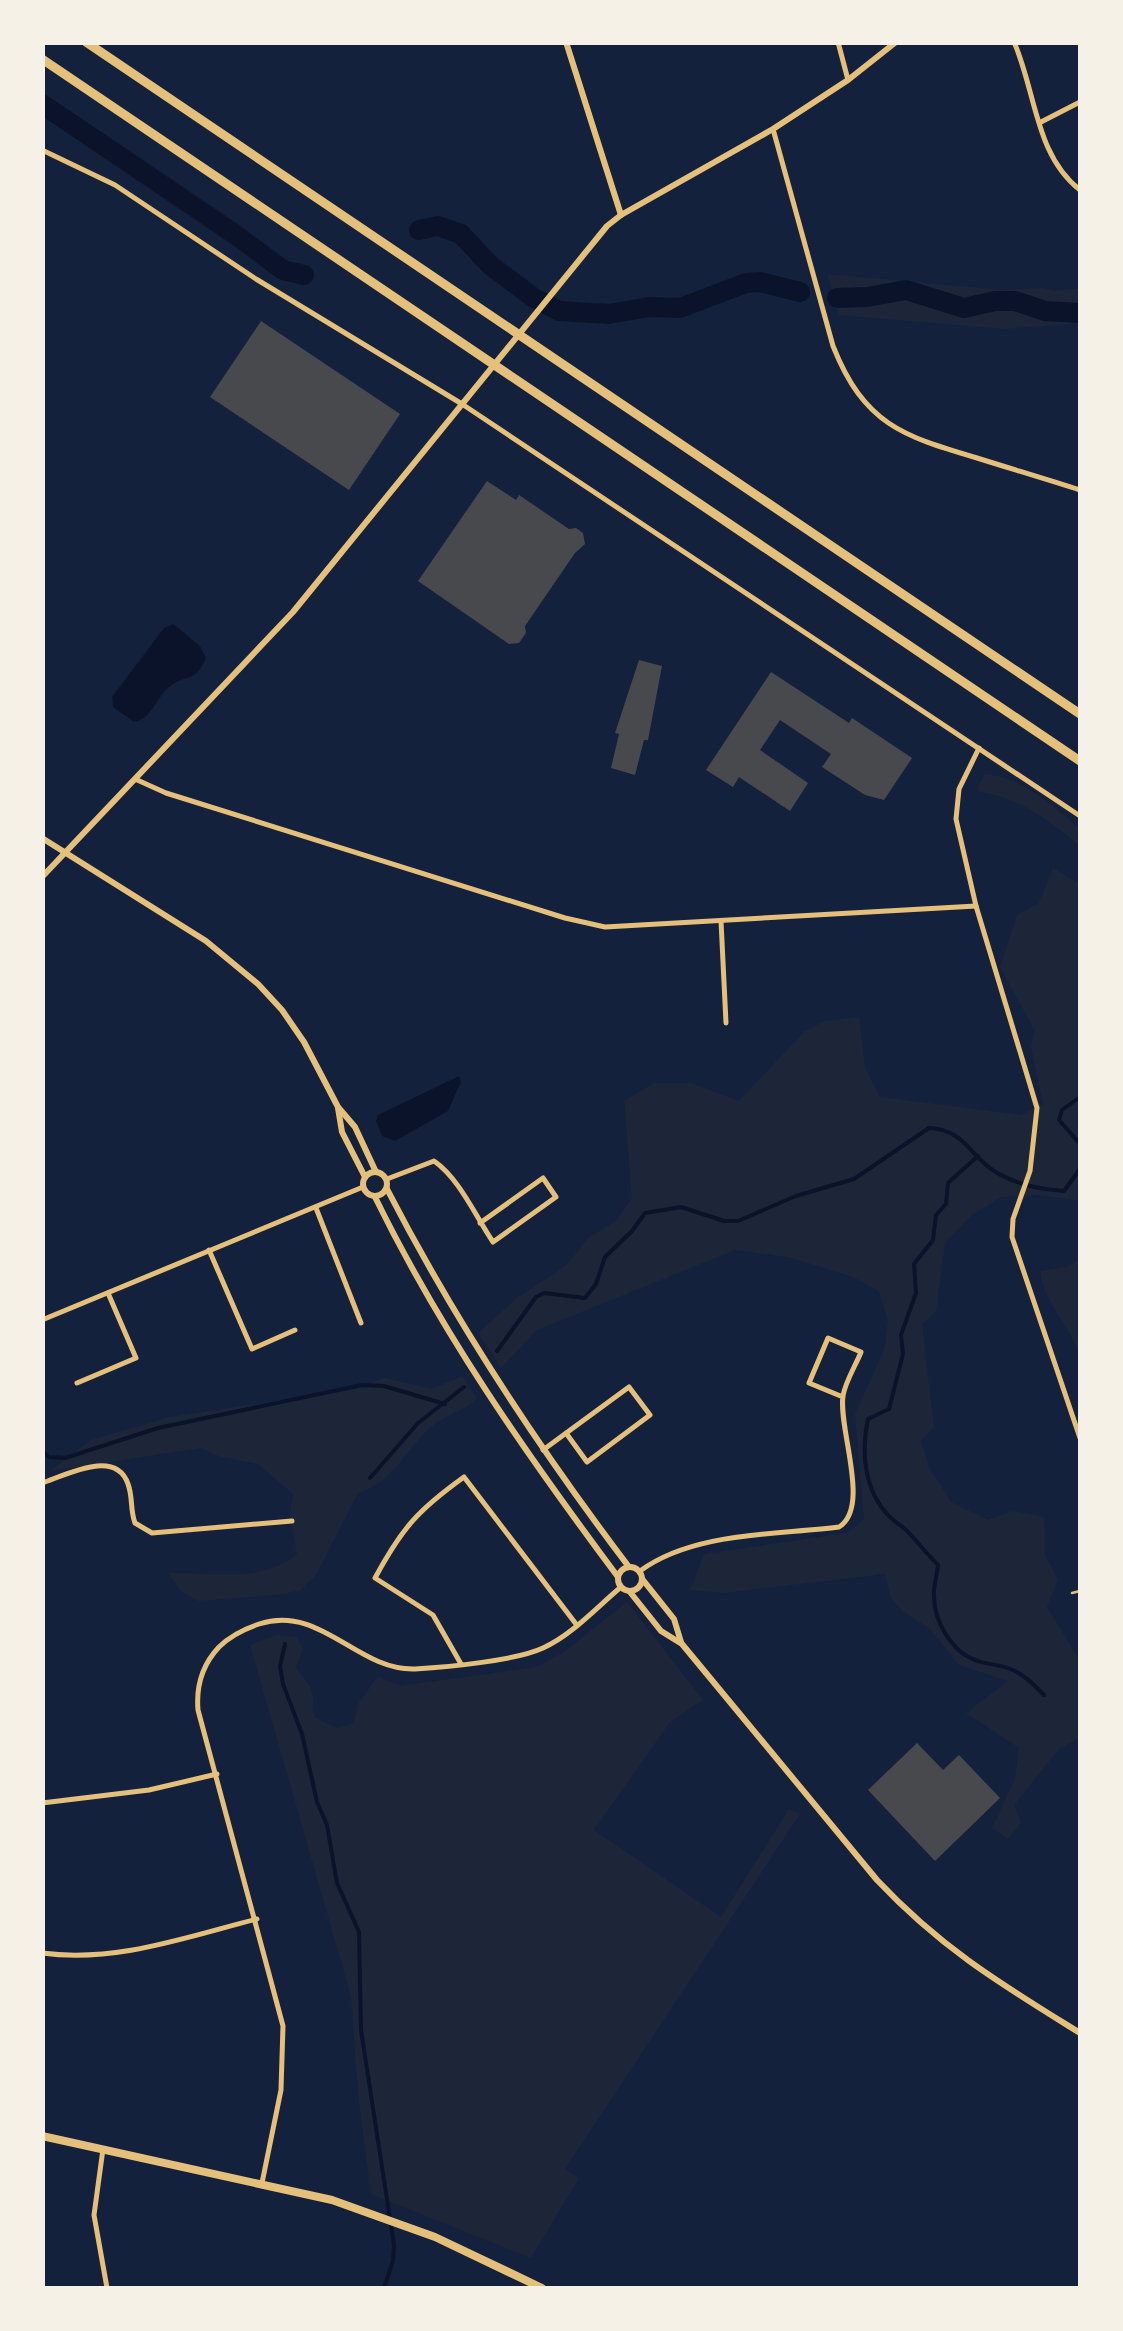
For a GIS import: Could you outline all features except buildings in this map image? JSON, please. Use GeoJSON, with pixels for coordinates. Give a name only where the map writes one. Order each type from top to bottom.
{"type":"FeatureCollection","features":[{"type":"Feature","properties":{"kind":"highway"},"geometry":{"type":"LineString","coordinates":[[86,42],[1080,714]]}},
{"type":"Feature","properties":{"kind":"highway"},"geometry":{"type":"LineString","coordinates":[[42,60],[1080,761]]}},
{"type":"Feature","properties":{"kind":"main road"},"geometry":{"type":"LineString","coordinates":[[566,42],[621,215]]}},
{"type":"Feature","properties":{"kind":"main road"},"geometry":{"type":"LineString","coordinates":[[42,877],[293,612],[600,234],[621,215],[773,130],[896,42]]}},
{"type":"Feature","properties":{"kind":"main road"},"geometry":{"type":"LineString","coordinates":[[42,838],[233,961],[282,1010],[304,1042],[338,1107],[355,1127],[376,1172],[386,1178],[387,1190],[453,1311],[544,1450],[629,1567],[641,1576],[674,1618],[682,1644]]}},
{"type":"Feature","properties":{"kind":"main road"},"geometry":{"type":"LineString","coordinates":[[338,1107],[342,1132],[365,1177],[363,1188],[376,1197],[410,1267],[471,1372],[618,1577],[621,1588],[630,1592],[661,1631],[682,1644],[912,1917],[963,1960],[1080,2034]]}},
{"type":"Feature","properties":{"kind":"main road"},"geometry":{"type":"LineString","coordinates":[[365,1177],[376,1172]]}},
{"type":"Feature","properties":{"kind":"main road"},"geometry":{"type":"LineString","coordinates":[[376,1197],[387,1190]]}},
{"type":"Feature","properties":{"kind":"main road"},"geometry":{"type":"LineString","coordinates":[[618,1577],[629,1567]]}},
{"type":"Feature","properties":{"kind":"main road"},"geometry":{"type":"LineString","coordinates":[[630,1592],[637,1590],[641,1576]]}},
{"type":"Feature","properties":{"kind":"main road"},"geometry":{"type":"LineString","coordinates":[[42,2136],[262,2183],[378,2214],[542,2288]]}},
{"type":"Feature","properties":{"kind":"street"},"geometry":{"type":"LineString","coordinates":[[838,42],[848,80]]}},
{"type":"Feature","properties":{"kind":"street"},"geometry":{"type":"LineString","coordinates":[[1014,42],[1051,158],[1080,190]]}},
{"type":"Feature","properties":{"kind":"street"},"geometry":{"type":"LineString","coordinates":[[1041,122],[1080,102]]}},
{"type":"Feature","properties":{"kind":"street"},"geometry":{"type":"LineString","coordinates":[[773,130],[833,346],[844,376],[858,396],[887,423],[917,440],[1080,490]]}},
{"type":"Feature","properties":{"kind":"street"},"geometry":{"type":"LineString","coordinates":[[42,150],[116,185],[256,279],[462,404],[1080,816]]}},
{"type":"Feature","properties":{"kind":"street"},"geometry":{"type":"LineString","coordinates":[[979,748],[959,788],[955,809],[976,906],[1037,1108],[1026,1185],[1013,1220],[1012,1237],[1080,1438]]}},
{"type":"Feature","properties":{"kind":"street"},"geometry":{"type":"LineString","coordinates":[[135,779],[166,793],[586,924],[627,927],[976,906]]}},
{"type":"Feature","properties":{"kind":"street"},"geometry":{"type":"LineString","coordinates":[[721,922],[726,1023]]}},
{"type":"Feature","properties":{"kind":"street"},"geometry":{"type":"LineString","coordinates":[[386,1178],[434,1162],[444,1168],[480,1223],[493,1242],[556,1197],[543,1178],[480,1223]]}},
{"type":"Feature","properties":{"kind":"street"},"geometry":{"type":"LineString","coordinates":[[42,1320],[363,1188]]}},
{"type":"Feature","properties":{"kind":"street"},"geometry":{"type":"LineString","coordinates":[[316,1208],[362,1322]]}},
{"type":"Feature","properties":{"kind":"street"},"geometry":{"type":"LineString","coordinates":[[209,1250],[252,1349],[295,1330]]}},
{"type":"Feature","properties":{"kind":"street"},"geometry":{"type":"LineString","coordinates":[[77,1382],[136,1358],[108,1292]]}},
{"type":"Feature","properties":{"kind":"street"},"geometry":{"type":"LineString","coordinates":[[641,1576],[660,1556],[845,1523],[853,1507],[843,1397],[861,1352],[828,1338],[809,1383],[843,1397]]}},
{"type":"Feature","properties":{"kind":"street"},"geometry":{"type":"LineString","coordinates":[[544,1450],[566,1433],[629,1387],[650,1415],[587,1462],[566,1433]]}},
{"type":"Feature","properties":{"kind":"street"},"geometry":{"type":"LineString","coordinates":[[42,1482],[98,1465],[116,1469],[128,1483],[135,1523],[152,1532],[292,1520]]}},
{"type":"Feature","properties":{"kind":"street"},"geometry":{"type":"LineString","coordinates":[[461,1664],[433,1615],[375,1578],[396,1539],[417,1513],[464,1477],[576,1624]]}},
{"type":"Feature","properties":{"kind":"street"},"geometry":{"type":"LineString","coordinates":[[262,2183],[282,2090],[284,2048],[279,2002],[198,1710],[199,1680],[216,1650],[246,1629],[264,1622],[298,1622],[330,1632],[389,1666],[414,1669],[461,1664],[533,1651],[556,1640],[621,1588]]}},
{"type":"Feature","properties":{"kind":"street"},"geometry":{"type":"LineString","coordinates":[[42,1803],[149,1790],[216,1774]]}},
{"type":"Feature","properties":{"kind":"street"},"geometry":{"type":"LineString","coordinates":[[42,1953],[89,1956],[129,1952],[256,1919]]}},
{"type":"Feature","properties":{"kind":"street"},"geometry":{"type":"LineString","coordinates":[[102,2149],[94,2215],[107,2288]]}},
{"type":"Feature","properties":{"kind":"lane"},"geometry":{"type":"LineString","coordinates":[[1072,1593],[1080,1592]]}},
{"type":"Feature","properties":{"kind":"shaded area"},"geometry":{"type":"Polygon","coordinates":[[[827,274],[1001,290],[1080,288],[1080,323],[1004,329],[839,315],[827,274]]]}},
{"type":"Feature","properties":{"kind":"shaded area"},"geometry":{"type":"Polygon","coordinates":[[[173,624],[200,646],[206,658],[198,672],[169,687],[150,712],[134,722],[113,707],[112,697],[164,628],[173,624]]]}},
{"type":"Feature","properties":{"kind":"shaded area"},"geometry":{"type":"Polygon","coordinates":[[[985,774],[1012,781],[1048,802],[1080,829],[1080,846],[1021,805],[980,792],[978,787],[985,774]]]}},
{"type":"Feature","properties":{"kind":"shaded area"},"geometry":{"type":"Polygon","coordinates":[[[1053,868],[1080,884],[1080,1204],[1077,1200],[1038,1195],[1001,1197],[972,1215],[945,1243],[936,1312],[922,1324],[934,1427],[921,1440],[929,1467],[951,1502],[988,1520],[1013,1511],[1044,1517],[1045,1555],[1058,1579],[1047,1607],[1080,1661],[1080,1737],[1059,1749],[1014,1805],[1021,1823],[1008,1839],[992,1828],[1015,1779],[1019,1748],[966,1713],[1008,1681],[959,1665],[929,1628],[902,1611],[891,1598],[885,1574],[724,1593],[690,1590],[704,1554],[847,1533],[864,1519],[855,1414],[884,1350],[888,1320],[879,1291],[853,1277],[788,1257],[735,1250],[537,1330],[501,1368],[478,1333],[517,1298],[567,1265],[588,1238],[616,1221],[632,1198],[624,1101],[654,1083],[691,1083],[739,1101],[804,1032],[824,1021],[859,1017],[865,1067],[880,1097],[1021,1115],[1043,1104],[1031,1047],[1035,1031],[1000,967],[1017,915],[1039,903],[1053,868]]]}},
{"type":"Feature","properties":{"kind":"shaded area"},"geometry":{"type":"Polygon","coordinates":[[[459,1076],[461,1082],[448,1111],[395,1141],[382,1136],[376,1121],[378,1115],[459,1076]]]}},
{"type":"Feature","properties":{"kind":"shaded area"},"geometry":{"type":"Polygon","coordinates":[[[1080,1259],[1080,1356],[1047,1294],[1040,1271],[1067,1267],[1080,1259]]]}},
{"type":"Feature","properties":{"kind":"shaded area"},"geometry":{"type":"Polygon","coordinates":[[[462,1376],[477,1398],[436,1424],[380,1482],[358,1493],[316,1575],[300,1590],[285,1594],[198,1601],[182,1592],[168,1573],[250,1573],[297,1555],[290,1514],[293,1494],[258,1464],[221,1457],[201,1448],[50,1471],[91,1440],[170,1417],[353,1389],[385,1378],[432,1389],[462,1376]]]}},
{"type":"Feature","properties":{"kind":"shaded area"},"geometry":{"type":"Polygon","coordinates":[[[627,1602],[703,1700],[670,1722],[594,1830],[721,1917],[789,1809],[800,1814],[565,2169],[579,2178],[531,2258],[371,2194],[351,1996],[250,1645],[276,1635],[297,1637],[303,1649],[296,1667],[312,1692],[312,1709],[316,1718],[337,1728],[354,1723],[358,1704],[378,1676],[400,1686],[536,1667],[564,1652],[627,1602]]]}},
{"type":"Feature","properties":{"kind":"waterway"},"geometry":{"type":"LineString","coordinates":[[42,104],[283,270],[304,275]]}},
{"type":"Feature","properties":{"kind":"waterway"},"geometry":{"type":"LineString","coordinates":[[419,230],[438,226],[461,234],[490,265],[534,298],[559,311],[609,314],[649,307],[680,308],[746,283],[760,282],[800,292]]}},
{"type":"Feature","properties":{"kind":"waterway"},"geometry":{"type":"LineString","coordinates":[[837,298],[906,290],[964,308],[1015,301],[1045,311],[1080,313]]}},
{"type":"Feature","properties":{"kind":"waterway"},"geometry":{"type":"LineString","coordinates":[[1080,1097],[1062,1110],[1059,1120],[1080,1144]]}},
{"type":"Feature","properties":{"kind":"waterway"},"geometry":{"type":"LineString","coordinates":[[497,1351],[536,1297],[544,1293],[585,1298],[596,1284],[605,1257],[645,1213],[681,1207],[724,1221],[738,1221],[796,1196],[854,1179],[929,1128],[951,1133],[994,1171],[1028,1186],[1064,1191],[1080,1169]]}},
{"type":"Feature","properties":{"kind":"waterway"},"geometry":{"type":"LineString","coordinates":[[978,1156],[948,1183],[946,1204],[936,1215],[933,1240],[914,1264],[916,1293],[901,1335],[903,1354],[889,1409],[868,1419],[866,1470],[880,1505],[938,1565],[935,1606],[952,1643],[975,1660],[1017,1672],[1044,1695]]}},
{"type":"Feature","properties":{"kind":"waterway"},"geometry":{"type":"LineString","coordinates":[[42,1451],[49,1457],[65,1458],[158,1428],[362,1385],[384,1386],[445,1404]]}},
{"type":"Feature","properties":{"kind":"waterway"},"geometry":{"type":"LineString","coordinates":[[370,1478],[418,1423],[464,1387]]}},
{"type":"Feature","properties":{"kind":"waterway"},"geometry":{"type":"LineString","coordinates":[[285,1644],[280,1666],[283,1684],[302,1734],[317,1802],[327,1825],[337,1883],[359,1932],[361,2030],[394,2245],[384,2288]]}}]}
